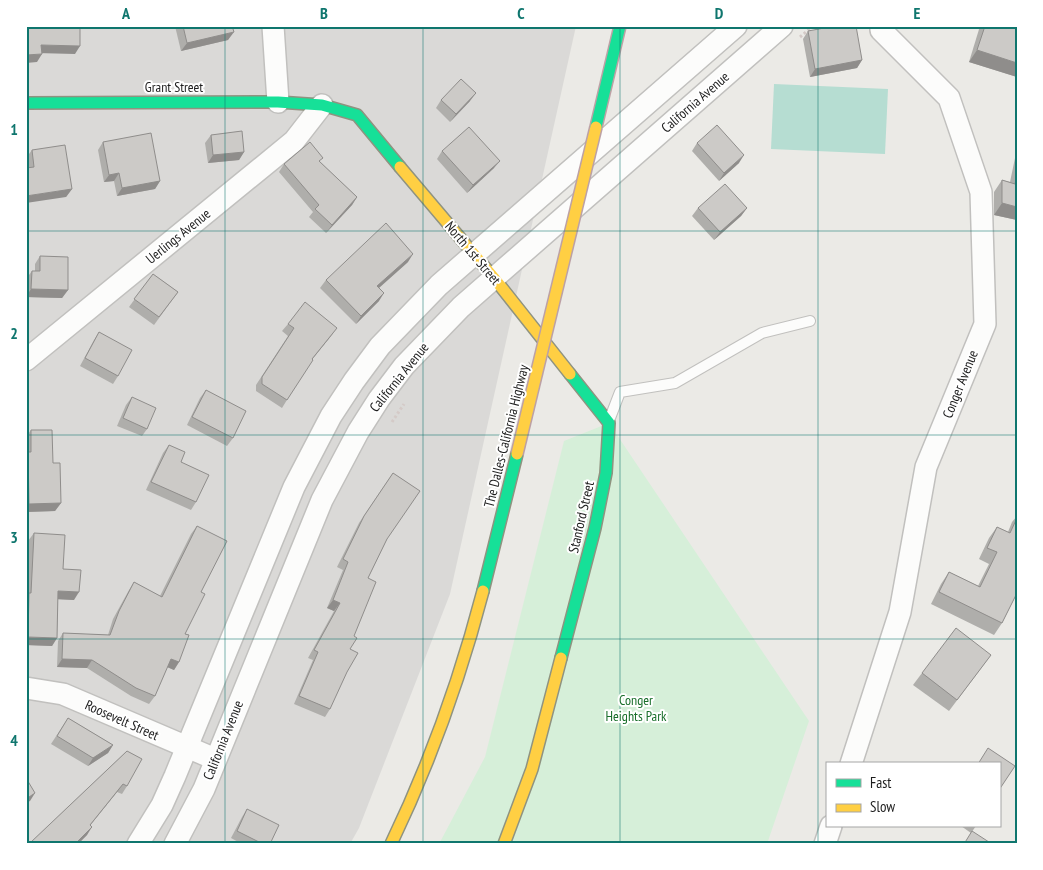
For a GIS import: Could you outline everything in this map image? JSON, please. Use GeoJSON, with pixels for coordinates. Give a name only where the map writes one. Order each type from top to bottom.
{"type":"FeatureCollection","features":[{"type":"Feature","properties":{"kind":"main road","name":"The Dalles-California Highway"},"geometry":{"type":"LineString","coordinates":[[391,844],[426,770],[448,710],[469,640],[517,454],[620,26]]}},
{"type":"Feature","properties":{"kind":"main road","name":"Grant Street"},"geometry":{"type":"LineString","coordinates":[[26,103],[278,102],[322,105]]}},
{"type":"Feature","properties":{"kind":"main road","name":"North 1st Street"},"geometry":{"type":"LineString","coordinates":[[322,105],[357,115],[494,278],[609,423]]}},
{"type":"Feature","properties":{"kind":"main road","name":"Stanford Street"},"geometry":{"type":"LineString","coordinates":[[504,844],[532,769],[595,528],[606,473],[609,423]]}},
{"type":"Feature","properties":{"kind":"street"},"geometry":{"type":"LineString","coordinates":[[273,26],[278,102]]}},
{"type":"Feature","properties":{"kind":"street"},"geometry":{"type":"LineString","coordinates":[[138,844],[162,805],[187,748],[294,487],[331,416],[354,381],[380,346],[434,291],[736,26]]}},
{"type":"Feature","properties":{"kind":"street","name":"Conger Avenue"},"geometry":{"type":"LineString","coordinates":[[852,762],[900,612],[926,467],[985,324],[981,192],[949,98],[881,30],[881,26]]}},
{"type":"Feature","properties":{"kind":"street","name":"California Avenue"},"geometry":{"type":"LineString","coordinates":[[175,844],[196,804],[322,500],[358,432],[379,399],[404,366],[461,307],[494,278],[790,33]]}},
{"type":"Feature","properties":{"kind":"street","name":"Uerlings Avenue"},"geometry":{"type":"LineString","coordinates":[[26,360],[294,141],[322,105]]}},
{"type":"Feature","properties":{"kind":"street","name":"Roosevelt Street"},"geometry":{"type":"LineString","coordinates":[[26,688],[63,694],[215,759]]}},
{"type":"Feature","properties":{"kind":"street"},"geometry":{"type":"LineString","coordinates":[[825,844],[830,828]]}},
{"type":"Feature","properties":{"kind":"lane","name":"Stanford Street"},"geometry":{"type":"LineString","coordinates":[[609,423],[620,392],[675,383],[762,333],[810,321]]}},
{"type":"Feature","properties":{"kind":"path"},"geometry":{"type":"LineString","coordinates":[[790,33],[813,26]]}},
{"type":"Feature","properties":{"kind":"path"},"geometry":{"type":"LineString","coordinates":[[391,424],[407,400]]}},
{"type":"Feature","properties":{"kind":"shaded area"},"geometry":{"type":"Polygon","coordinates":[[[26,26],[576,26],[450,594],[359,828],[350,844],[26,844],[26,26]]]}},
{"type":"Feature","properties":{"kind":"green space"},"geometry":{"type":"Polygon","coordinates":[[[774,84],[888,89],[885,154],[771,149],[774,84]]]}},
{"type":"Feature","properties":{"kind":"green space","name":"Conger Heights Park"},"geometry":{"type":"Polygon","coordinates":[[[609,423],[809,721],[767,844],[439,844],[485,757],[564,441],[609,423]]]}},
{"type":"Feature","properties":{"kind":"building"},"geometry":{"type":"Polygon","coordinates":[[[26,26],[80,26],[80,46],[41,45],[42,54],[26,55],[26,26]]]}},
{"type":"Feature","properties":{"kind":"building"},"geometry":{"type":"Polygon","coordinates":[[[183,26],[232,26],[234,32],[187,43],[183,26]]]}},
{"type":"Feature","properties":{"kind":"building"},"geometry":{"type":"Polygon","coordinates":[[[835,26],[856,26],[862,60],[815,69],[808,31],[835,26]]]}},
{"type":"Feature","properties":{"kind":"building"},"geometry":{"type":"Polygon","coordinates":[[[985,26],[1017,26],[1017,63],[977,50],[985,26]]]}},
{"type":"Feature","properties":{"kind":"building"},"geometry":{"type":"Polygon","coordinates":[[[461,79],[476,93],[456,114],[441,100],[461,79]]]}},
{"type":"Feature","properties":{"kind":"building"},"geometry":{"type":"Polygon","coordinates":[[[717,125],[744,155],[724,173],[697,143],[717,125]]]}},
{"type":"Feature","properties":{"kind":"building"},"geometry":{"type":"Polygon","coordinates":[[[469,127],[500,161],[473,185],[442,151],[469,127]]]}},
{"type":"Feature","properties":{"kind":"building"},"geometry":{"type":"Polygon","coordinates":[[[242,131],[244,152],[213,155],[211,135],[242,131]]]}},
{"type":"Feature","properties":{"kind":"building"},"geometry":{"type":"Polygon","coordinates":[[[151,133],[160,181],[122,188],[119,173],[109,175],[103,142],[151,133]]]}},
{"type":"Feature","properties":{"kind":"building"},"geometry":{"type":"Polygon","coordinates":[[[310,142],[323,158],[319,161],[357,197],[332,225],[315,209],[319,205],[284,164],[310,142]]]}},
{"type":"Feature","properties":{"kind":"building"},"geometry":{"type":"Polygon","coordinates":[[[65,145],[72,189],[26,196],[26,168],[34,167],[32,150],[65,145]]]}},
{"type":"Feature","properties":{"kind":"building"},"geometry":{"type":"Polygon","coordinates":[[[1017,174],[1017,207],[1002,203],[1002,180],[1015,184],[1017,174]]]}},
{"type":"Feature","properties":{"kind":"building"},"geometry":{"type":"Polygon","coordinates":[[[725,184],[747,208],[720,232],[698,208],[725,184]]]}},
{"type":"Feature","properties":{"kind":"building"},"geometry":{"type":"Polygon","coordinates":[[[386,223],[413,254],[377,286],[384,293],[361,316],[326,280],[386,223]]]}},
{"type":"Feature","properties":{"kind":"building"},"geometry":{"type":"Polygon","coordinates":[[[40,256],[68,257],[68,290],[31,289],[32,271],[40,271],[40,256]]]}},
{"type":"Feature","properties":{"kind":"building"},"geometry":{"type":"Polygon","coordinates":[[[153,274],[178,292],[159,317],[134,299],[153,274]]]}},
{"type":"Feature","properties":{"kind":"building"},"geometry":{"type":"Polygon","coordinates":[[[305,302],[337,328],[312,359],[287,400],[262,384],[262,377],[294,328],[288,324],[305,302]]]}},
{"type":"Feature","properties":{"kind":"building"},"geometry":{"type":"Polygon","coordinates":[[[99,332],[132,350],[118,376],[85,358],[99,332]]]}},
{"type":"Feature","properties":{"kind":"building"},"geometry":{"type":"Polygon","coordinates":[[[206,390],[246,411],[233,438],[192,417],[206,390]]]}},
{"type":"Feature","properties":{"kind":"building"},"geometry":{"type":"Polygon","coordinates":[[[132,397],[156,408],[147,429],[123,418],[132,397]]]}},
{"type":"Feature","properties":{"kind":"building"},"geometry":{"type":"Polygon","coordinates":[[[31,430],[52,430],[53,463],[60,463],[61,503],[29,504],[28,452],[31,452],[31,430]]]}},
{"type":"Feature","properties":{"kind":"building"},"geometry":{"type":"Polygon","coordinates":[[[169,445],[185,452],[181,462],[209,475],[196,502],[151,482],[169,445]]]}},
{"type":"Feature","properties":{"kind":"building"},"geometry":{"type":"Polygon","coordinates":[[[393,473],[420,491],[387,539],[368,578],[376,582],[354,636],[357,638],[350,649],[358,653],[330,709],[299,696],[318,652],[314,650],[340,603],[333,600],[348,562],[343,559],[364,516],[393,473]]]}},
{"type":"Feature","properties":{"kind":"building"},"geometry":{"type":"Polygon","coordinates":[[[1017,518],[1017,593],[1002,623],[939,592],[949,572],[980,587],[997,552],[987,548],[997,527],[1010,533],[1017,518]]]}},
{"type":"Feature","properties":{"kind":"building"},"geometry":{"type":"Polygon","coordinates":[[[197,526],[227,541],[201,592],[205,594],[185,634],[189,635],[179,662],[171,659],[155,696],[136,688],[92,660],[62,659],[63,633],[110,635],[119,611],[134,582],[162,597],[197,526]]]}},
{"type":"Feature","properties":{"kind":"building"},"geometry":{"type":"Polygon","coordinates":[[[34,533],[65,535],[63,569],[81,570],[79,592],[58,591],[57,638],[28,637],[29,593],[31,593],[34,533]]]}},
{"type":"Feature","properties":{"kind":"building"},"geometry":{"type":"Polygon","coordinates":[[[956,628],[991,655],[957,700],[922,673],[956,628]]]}},
{"type":"Feature","properties":{"kind":"building"},"geometry":{"type":"Polygon","coordinates":[[[68,718],[113,745],[93,758],[57,736],[68,718]]]}},
{"type":"Feature","properties":{"kind":"building"},"geometry":{"type":"Polygon","coordinates":[[[988,748],[1015,766],[1000,788],[1000,762],[979,762],[988,748]]]}},
{"type":"Feature","properties":{"kind":"building"},"geometry":{"type":"Polygon","coordinates":[[[127,751],[142,759],[127,786],[123,784],[90,825],[92,827],[75,844],[30,843],[127,751]]]}},
{"type":"Feature","properties":{"kind":"building"},"geometry":{"type":"Polygon","coordinates":[[[26,778],[35,793],[26,799],[26,778]]]}},
{"type":"Feature","properties":{"kind":"building"},"geometry":{"type":"Polygon","coordinates":[[[247,809],[279,825],[270,844],[263,844],[237,831],[247,809]]]}},
{"type":"Feature","properties":{"kind":"building"},"geometry":{"type":"Polygon","coordinates":[[[972,831],[992,844],[964,844],[972,831]]]}},
{"type":"Feature","properties":{"kind":"traffic: fast"},"geometry":{"type":"LineString","coordinates":[[596,127],[620,26]]}},
{"type":"Feature","properties":{"kind":"traffic: fast"},"geometry":{"type":"LineString","coordinates":[[26,103],[278,102],[322,105],[357,115],[400,167]]}},
{"type":"Feature","properties":{"kind":"traffic: fast"},"geometry":{"type":"LineString","coordinates":[[561,658],[595,528],[606,473],[609,423],[570,374]]}},
{"type":"Feature","properties":{"kind":"traffic: fast"},"geometry":{"type":"LineString","coordinates":[[483,591],[517,454]]}},
{"type":"Feature","properties":{"kind":"traffic: slow"},"geometry":{"type":"LineString","coordinates":[[517,454],[596,127]]}},
{"type":"Feature","properties":{"kind":"traffic: slow"},"geometry":{"type":"LineString","coordinates":[[400,167],[494,278],[570,374]]}},
{"type":"Feature","properties":{"kind":"traffic: slow"},"geometry":{"type":"LineString","coordinates":[[391,844],[419,783],[443,720],[483,591]]}},
{"type":"Feature","properties":{"kind":"traffic: slow"},"geometry":{"type":"LineString","coordinates":[[504,844],[532,769],[561,658]]}}]}
